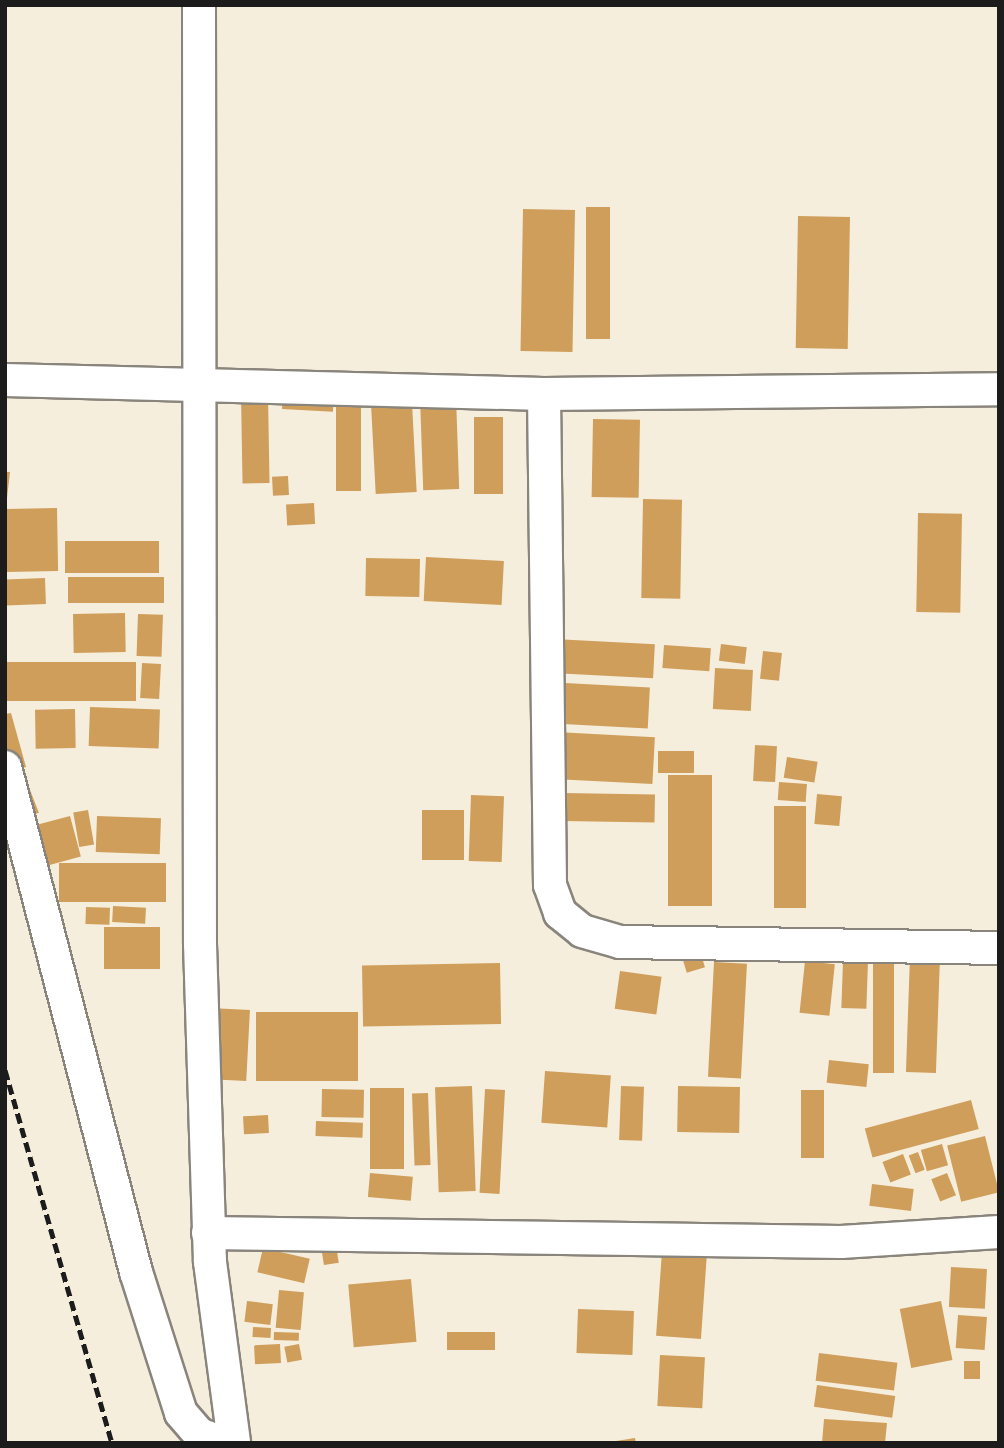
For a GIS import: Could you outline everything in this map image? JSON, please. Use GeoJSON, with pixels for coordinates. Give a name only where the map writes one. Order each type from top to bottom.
{"type":"FeatureCollection","features":[{"type":"Feature","properties":{"kind":"street"},"geometry":{"type":"LineString","coordinates":[[199,5],[200,944],[208,1233],[234,1443]]}},
{"type":"Feature","properties":{"kind":"street"},"geometry":{"type":"LineString","coordinates":[[5,380],[544,394],[999,388]]}},
{"type":"Feature","properties":{"kind":"street"},"geometry":{"type":"LineString","coordinates":[[544,394],[550,885],[560,913],[582,931],[620,942],[999,948]]}},
{"type":"Feature","properties":{"kind":"street"},"geometry":{"type":"LineString","coordinates":[[5,767],[136,1272],[181,1413],[199,1434],[224,1443]]}},
{"type":"Feature","properties":{"kind":"street"},"geometry":{"type":"LineString","coordinates":[[208,1233],[841,1242],[999,1232]]}},
{"type":"Feature","properties":{"kind":"building"},"geometry":{"type":"Polygon","coordinates":[[[586,207],[610,207],[610,339],[586,339],[586,207]]]}},
{"type":"Feature","properties":{"kind":"building"},"geometry":{"type":"Polygon","coordinates":[[[523,209],[575,210],[573,352],[521,351],[523,209]]]}},
{"type":"Feature","properties":{"kind":"building"},"geometry":{"type":"Polygon","coordinates":[[[798,216],[850,217],[848,349],[796,348],[798,216]]]}},
{"type":"Feature","properties":{"kind":"building"},"geometry":{"type":"Polygon","coordinates":[[[283,390],[334,393],[333,412],[282,409],[283,390]]]}},
{"type":"Feature","properties":{"kind":"building"},"geometry":{"type":"Polygon","coordinates":[[[241,395],[268,395],[270,483],[243,483],[241,395]]]}},
{"type":"Feature","properties":{"kind":"building"},"geometry":{"type":"Polygon","coordinates":[[[336,396],[361,396],[361,491],[336,491],[336,396]]]}},
{"type":"Feature","properties":{"kind":"building"},"geometry":{"type":"Polygon","coordinates":[[[456,397],[459,489],[423,490],[420,398],[456,397]]]}},
{"type":"Feature","properties":{"kind":"building"},"geometry":{"type":"Polygon","coordinates":[[[412,403],[417,492],[376,494],[371,405],[412,403]]]}},
{"type":"Feature","properties":{"kind":"building"},"geometry":{"type":"Polygon","coordinates":[[[474,417],[503,417],[503,494],[474,494],[474,417]]]}},
{"type":"Feature","properties":{"kind":"building"},"geometry":{"type":"Polygon","coordinates":[[[593,419],[640,420],[639,498],[592,497],[593,419]]]}},
{"type":"Feature","properties":{"kind":"building"},"geometry":{"type":"Polygon","coordinates":[[[5,472],[10,472],[7,498],[5,498],[5,472]]]}},
{"type":"Feature","properties":{"kind":"building"},"geometry":{"type":"Polygon","coordinates":[[[288,476],[289,495],[273,496],[272,477],[288,476]]]}},
{"type":"Feature","properties":{"kind":"building"},"geometry":{"type":"Polygon","coordinates":[[[643,499],[682,500],[680,599],[641,598],[643,499]]]}},
{"type":"Feature","properties":{"kind":"building"},"geometry":{"type":"Polygon","coordinates":[[[314,503],[315,524],[287,525],[286,504],[314,503]]]}},
{"type":"Feature","properties":{"kind":"building"},"geometry":{"type":"Polygon","coordinates":[[[57,508],[58,571],[6,572],[5,509],[57,508]]]}},
{"type":"Feature","properties":{"kind":"building"},"geometry":{"type":"Polygon","coordinates":[[[918,513],[962,514],[960,613],[916,612],[918,513]]]}},
{"type":"Feature","properties":{"kind":"building"},"geometry":{"type":"Polygon","coordinates":[[[65,541],[159,541],[159,573],[65,573],[65,541]]]}},
{"type":"Feature","properties":{"kind":"building"},"geometry":{"type":"Polygon","coordinates":[[[426,557],[504,561],[502,605],[424,601],[426,557]]]}},
{"type":"Feature","properties":{"kind":"building"},"geometry":{"type":"Polygon","coordinates":[[[366,558],[420,559],[419,597],[365,596],[366,558]]]}},
{"type":"Feature","properties":{"kind":"building"},"geometry":{"type":"Polygon","coordinates":[[[68,577],[164,577],[164,603],[68,603],[68,577]]]}},
{"type":"Feature","properties":{"kind":"building"},"geometry":{"type":"Polygon","coordinates":[[[45,578],[46,604],[6,605],[5,579],[45,578]]]}},
{"type":"Feature","properties":{"kind":"building"},"geometry":{"type":"Polygon","coordinates":[[[125,613],[126,652],[74,653],[73,614],[125,613]]]}},
{"type":"Feature","properties":{"kind":"building"},"geometry":{"type":"Polygon","coordinates":[[[138,614],[163,615],[162,657],[137,656],[138,614]]]}},
{"type":"Feature","properties":{"kind":"building"},"geometry":{"type":"Polygon","coordinates":[[[554,639],[655,644],[653,678],[552,673],[554,639]]]}},
{"type":"Feature","properties":{"kind":"building"},"geometry":{"type":"Polygon","coordinates":[[[721,644],[747,647],[745,664],[719,661],[721,644]]]}},
{"type":"Feature","properties":{"kind":"building"},"geometry":{"type":"Polygon","coordinates":[[[664,645],[711,648],[709,671],[662,668],[664,645]]]}},
{"type":"Feature","properties":{"kind":"building"},"geometry":{"type":"Polygon","coordinates":[[[763,651],[782,653],[779,681],[760,679],[763,651]]]}},
{"type":"Feature","properties":{"kind":"building"},"geometry":{"type":"Polygon","coordinates":[[[5,662],[136,662],[136,701],[5,701],[5,662]]]}},
{"type":"Feature","properties":{"kind":"building"},"geometry":{"type":"Polygon","coordinates":[[[142,663],[161,664],[159,699],[140,698],[142,663]]]}},
{"type":"Feature","properties":{"kind":"building"},"geometry":{"type":"Polygon","coordinates":[[[715,668],[753,670],[751,711],[713,709],[715,668]]]}},
{"type":"Feature","properties":{"kind":"building"},"geometry":{"type":"Polygon","coordinates":[[[565,683],[650,687],[648,728],[563,724],[565,683]]]}},
{"type":"Feature","properties":{"kind":"building"},"geometry":{"type":"Polygon","coordinates":[[[90,707],[160,709],[159,748],[89,746],[90,707]]]}},
{"type":"Feature","properties":{"kind":"building"},"geometry":{"type":"Polygon","coordinates":[[[75,709],[76,748],[36,749],[35,710],[75,709]]]}},
{"type":"Feature","properties":{"kind":"building"},"geometry":{"type":"Polygon","coordinates":[[[11,713],[26,767],[11,771],[5,750],[5,714],[11,713]]]}},
{"type":"Feature","properties":{"kind":"building"},"geometry":{"type":"Polygon","coordinates":[[[556,732],[655,737],[652,784],[554,779],[556,732]]]}},
{"type":"Feature","properties":{"kind":"building"},"geometry":{"type":"Polygon","coordinates":[[[755,745],[777,746],[775,782],[753,781],[755,745]]]}},
{"type":"Feature","properties":{"kind":"building"},"geometry":{"type":"Polygon","coordinates":[[[658,751],[694,751],[694,773],[658,773],[658,751]]]}},
{"type":"Feature","properties":{"kind":"building"},"geometry":{"type":"Polygon","coordinates":[[[787,757],[818,762],[814,783],[784,778],[787,757]]]}},
{"type":"Feature","properties":{"kind":"building"},"geometry":{"type":"Polygon","coordinates":[[[668,775],[712,775],[712,906],[668,906],[668,775]]]}},
{"type":"Feature","properties":{"kind":"building"},"geometry":{"type":"Polygon","coordinates":[[[27,782],[39,813],[26,818],[14,787],[27,782]]]}},
{"type":"Feature","properties":{"kind":"building"},"geometry":{"type":"Polygon","coordinates":[[[779,782],[807,784],[806,802],[778,800],[779,782]]]}},
{"type":"Feature","properties":{"kind":"building"},"geometry":{"type":"Polygon","coordinates":[[[563,793],[655,795],[654,823],[563,821],[563,793]]]}},
{"type":"Feature","properties":{"kind":"building"},"geometry":{"type":"Polygon","coordinates":[[[817,794],[842,796],[839,826],[814,824],[817,794]]]}},
{"type":"Feature","properties":{"kind":"building"},"geometry":{"type":"Polygon","coordinates":[[[471,795],[504,796],[502,862],[469,861],[471,795]]]}},
{"type":"Feature","properties":{"kind":"building"},"geometry":{"type":"Polygon","coordinates":[[[774,806],[806,806],[806,908],[774,908],[774,806]]]}},
{"type":"Feature","properties":{"kind":"building"},"geometry":{"type":"Polygon","coordinates":[[[88,810],[94,844],[79,847],[73,813],[88,810]]]}},
{"type":"Feature","properties":{"kind":"building"},"geometry":{"type":"Polygon","coordinates":[[[422,810],[464,810],[464,860],[422,860],[422,810]]]}},
{"type":"Feature","properties":{"kind":"building"},"geometry":{"type":"Polygon","coordinates":[[[70,816],[81,857],[41,867],[30,827],[70,816]]]}},
{"type":"Feature","properties":{"kind":"building"},"geometry":{"type":"Polygon","coordinates":[[[97,816],[161,818],[160,854],[96,852],[97,816]]]}},
{"type":"Feature","properties":{"kind":"building"},"geometry":{"type":"Polygon","coordinates":[[[59,863],[166,863],[166,902],[59,902],[59,863]]]}},
{"type":"Feature","properties":{"kind":"building"},"geometry":{"type":"Polygon","coordinates":[[[113,906],[146,908],[145,924],[112,922],[113,906]]]}},
{"type":"Feature","properties":{"kind":"building"},"geometry":{"type":"Polygon","coordinates":[[[86,907],[110,908],[109,925],[85,924],[86,907]]]}},
{"type":"Feature","properties":{"kind":"building"},"geometry":{"type":"Polygon","coordinates":[[[104,927],[160,927],[160,969],[104,969],[104,927]]]}},
{"type":"Feature","properties":{"kind":"building"},"geometry":{"type":"Polygon","coordinates":[[[700,951],[705,967],[687,973],[682,957],[700,951]]]}},
{"type":"Feature","properties":{"kind":"building"},"geometry":{"type":"Polygon","coordinates":[[[910,956],[940,957],[936,1073],[906,1072],[910,956]]]}},
{"type":"Feature","properties":{"kind":"building"},"geometry":{"type":"Polygon","coordinates":[[[805,961],[835,964],[829,1016],[800,1013],[805,961]]]}},
{"type":"Feature","properties":{"kind":"building"},"geometry":{"type":"Polygon","coordinates":[[[843,961],[868,962],[866,1009],[841,1008],[843,961]]]}},
{"type":"Feature","properties":{"kind":"building"},"geometry":{"type":"Polygon","coordinates":[[[714,962],[747,964],[741,1079],[708,1077],[714,962]]]}},
{"type":"Feature","properties":{"kind":"building"},"geometry":{"type":"Polygon","coordinates":[[[873,962],[894,962],[894,1073],[873,1073],[873,962]]]}},
{"type":"Feature","properties":{"kind":"building"},"geometry":{"type":"Polygon","coordinates":[[[500,963],[501,1024],[363,1026],[362,965],[500,963]]]}},
{"type":"Feature","properties":{"kind":"building"},"geometry":{"type":"Polygon","coordinates":[[[620,971],[662,977],[656,1014],[615,1009],[620,971]]]}},
{"type":"Feature","properties":{"kind":"building"},"geometry":{"type":"Polygon","coordinates":[[[210,1008],[250,1010],[246,1081],[206,1079],[210,1008]]]}},
{"type":"Feature","properties":{"kind":"building"},"geometry":{"type":"Polygon","coordinates":[[[256,1012],[358,1012],[358,1081],[256,1081],[256,1012]]]}},
{"type":"Feature","properties":{"kind":"building"},"geometry":{"type":"Polygon","coordinates":[[[829,1060],[869,1064],[866,1087],[827,1083],[829,1060]]]}},
{"type":"Feature","properties":{"kind":"building"},"geometry":{"type":"Polygon","coordinates":[[[545,1071],[611,1076],[607,1127],[541,1123],[545,1071]]]}},
{"type":"Feature","properties":{"kind":"building"},"geometry":{"type":"Polygon","coordinates":[[[472,1086],[476,1191],[439,1192],[435,1087],[472,1086]]]}},
{"type":"Feature","properties":{"kind":"building"},"geometry":{"type":"Polygon","coordinates":[[[621,1086],[644,1087],[642,1141],[619,1140],[621,1086]]]}},
{"type":"Feature","properties":{"kind":"building"},"geometry":{"type":"Polygon","coordinates":[[[678,1086],[740,1087],[739,1133],[677,1132],[678,1086]]]}},
{"type":"Feature","properties":{"kind":"building"},"geometry":{"type":"Polygon","coordinates":[[[370,1088],[404,1088],[404,1169],[370,1169],[370,1088]]]}},
{"type":"Feature","properties":{"kind":"building"},"geometry":{"type":"Polygon","coordinates":[[[322,1089],[364,1090],[364,1118],[322,1117],[322,1089]]]}},
{"type":"Feature","properties":{"kind":"building"},"geometry":{"type":"Polygon","coordinates":[[[485,1089],[505,1090],[500,1194],[480,1193],[485,1089]]]}},
{"type":"Feature","properties":{"kind":"building"},"geometry":{"type":"Polygon","coordinates":[[[801,1090],[824,1090],[824,1158],[801,1158],[801,1090]]]}},
{"type":"Feature","properties":{"kind":"building"},"geometry":{"type":"Polygon","coordinates":[[[428,1093],[431,1165],[415,1166],[412,1094],[428,1093]]]}},
{"type":"Feature","properties":{"kind":"building"},"geometry":{"type":"Polygon","coordinates":[[[971,1100],[979,1129],[873,1157],[865,1128],[971,1100]]]}},
{"type":"Feature","properties":{"kind":"building"},"geometry":{"type":"Polygon","coordinates":[[[268,1115],[269,1133],[244,1134],[243,1116],[268,1115]]]}},
{"type":"Feature","properties":{"kind":"building"},"geometry":{"type":"Polygon","coordinates":[[[316,1121],[363,1123],[362,1138],[315,1136],[316,1121]]]}},
{"type":"Feature","properties":{"kind":"building"},"geometry":{"type":"Polygon","coordinates":[[[985,1136],[999,1192],[961,1202],[947,1145],[985,1136]]]}},
{"type":"Feature","properties":{"kind":"building"},"geometry":{"type":"Polygon","coordinates":[[[942,1144],[948,1165],[927,1171],[921,1150],[942,1144]]]}},
{"type":"Feature","properties":{"kind":"building"},"geometry":{"type":"Polygon","coordinates":[[[918,1152],[925,1170],[915,1173],[909,1156],[918,1152]]]}},
{"type":"Feature","properties":{"kind":"building"},"geometry":{"type":"Polygon","coordinates":[[[903,1154],[911,1175],[890,1182],[882,1162],[903,1154]]]}},
{"type":"Feature","properties":{"kind":"building"},"geometry":{"type":"Polygon","coordinates":[[[370,1173],[413,1177],[411,1201],[368,1197],[370,1173]]]}},
{"type":"Feature","properties":{"kind":"building"},"geometry":{"type":"Polygon","coordinates":[[[947,1173],[956,1195],[940,1202],[931,1179],[947,1173]]]}},
{"type":"Feature","properties":{"kind":"building"},"geometry":{"type":"Polygon","coordinates":[[[872,1184],[914,1189],[911,1211],[869,1206],[872,1184]]]}},
{"type":"Feature","properties":{"kind":"building"},"geometry":{"type":"Polygon","coordinates":[[[335,1239],[339,1263],[324,1265],[320,1241],[335,1239]]]}},
{"type":"Feature","properties":{"kind":"building"},"geometry":{"type":"Polygon","coordinates":[[[263,1248],[310,1259],[304,1283],[257,1272],[263,1248]]]}},
{"type":"Feature","properties":{"kind":"building"},"geometry":{"type":"Polygon","coordinates":[[[662,1251],[707,1254],[701,1339],[656,1336],[662,1251]]]}},
{"type":"Feature","properties":{"kind":"building"},"geometry":{"type":"Polygon","coordinates":[[[951,1267],[987,1269],[985,1309],[949,1307],[951,1267]]]}},
{"type":"Feature","properties":{"kind":"building"},"geometry":{"type":"Polygon","coordinates":[[[411,1279],[416,1342],[354,1347],[348,1284],[411,1279]]]}},
{"type":"Feature","properties":{"kind":"building"},"geometry":{"type":"Polygon","coordinates":[[[279,1290],[304,1292],[301,1330],[276,1328],[279,1290]]]}},
{"type":"Feature","properties":{"kind":"building"},"geometry":{"type":"Polygon","coordinates":[[[247,1301],[273,1304],[270,1325],[244,1322],[247,1301]]]}},
{"type":"Feature","properties":{"kind":"building"},"geometry":{"type":"Polygon","coordinates":[[[941,1301],[952,1360],[911,1368],[900,1309],[941,1301]]]}},
{"type":"Feature","properties":{"kind":"building"},"geometry":{"type":"Polygon","coordinates":[[[578,1309],[634,1311],[632,1355],[576,1353],[578,1309]]]}},
{"type":"Feature","properties":{"kind":"building"},"geometry":{"type":"Polygon","coordinates":[[[958,1315],[987,1317],[985,1350],[956,1348],[958,1315]]]}},
{"type":"Feature","properties":{"kind":"building"},"geometry":{"type":"Polygon","coordinates":[[[253,1327],[271,1328],[270,1338],[252,1337],[253,1327]]]}},
{"type":"Feature","properties":{"kind":"building"},"geometry":{"type":"Polygon","coordinates":[[[274,1332],[299,1333],[299,1341],[274,1340],[274,1332]]]}},
{"type":"Feature","properties":{"kind":"building"},"geometry":{"type":"Polygon","coordinates":[[[447,1332],[495,1332],[495,1350],[447,1350],[447,1332]]]}},
{"type":"Feature","properties":{"kind":"building"},"geometry":{"type":"Polygon","coordinates":[[[280,1344],[281,1363],[255,1364],[254,1345],[280,1344]]]}},
{"type":"Feature","properties":{"kind":"building"},"geometry":{"type":"Polygon","coordinates":[[[299,1344],[302,1360],[287,1363],[284,1347],[299,1344]]]}},
{"type":"Feature","properties":{"kind":"building"},"geometry":{"type":"Polygon","coordinates":[[[819,1353],[897,1363],[894,1390],[816,1381],[819,1353]]]}},
{"type":"Feature","properties":{"kind":"building"},"geometry":{"type":"Polygon","coordinates":[[[660,1355],[705,1357],[702,1408],[657,1406],[660,1355]]]}},
{"type":"Feature","properties":{"kind":"building"},"geometry":{"type":"Polygon","coordinates":[[[964,1361],[980,1361],[980,1379],[964,1379],[964,1361]]]}},
{"type":"Feature","properties":{"kind":"building"},"geometry":{"type":"Polygon","coordinates":[[[817,1385],[895,1396],[892,1418],[814,1407],[817,1385]]]}},
{"type":"Feature","properties":{"kind":"building"},"geometry":{"type":"Polygon","coordinates":[[[824,1419],[887,1423],[885,1443],[822,1443],[824,1419]]]}},
{"type":"Feature","properties":{"kind":"building"},"geometry":{"type":"Polygon","coordinates":[[[635,1438],[636,1443],[616,1443],[616,1441],[635,1438]]]}},
{"type":"Feature","properties":{"kind":"railway"},"geometry":{"type":"LineString","coordinates":[[5,1070],[112,1443]]}}]}
